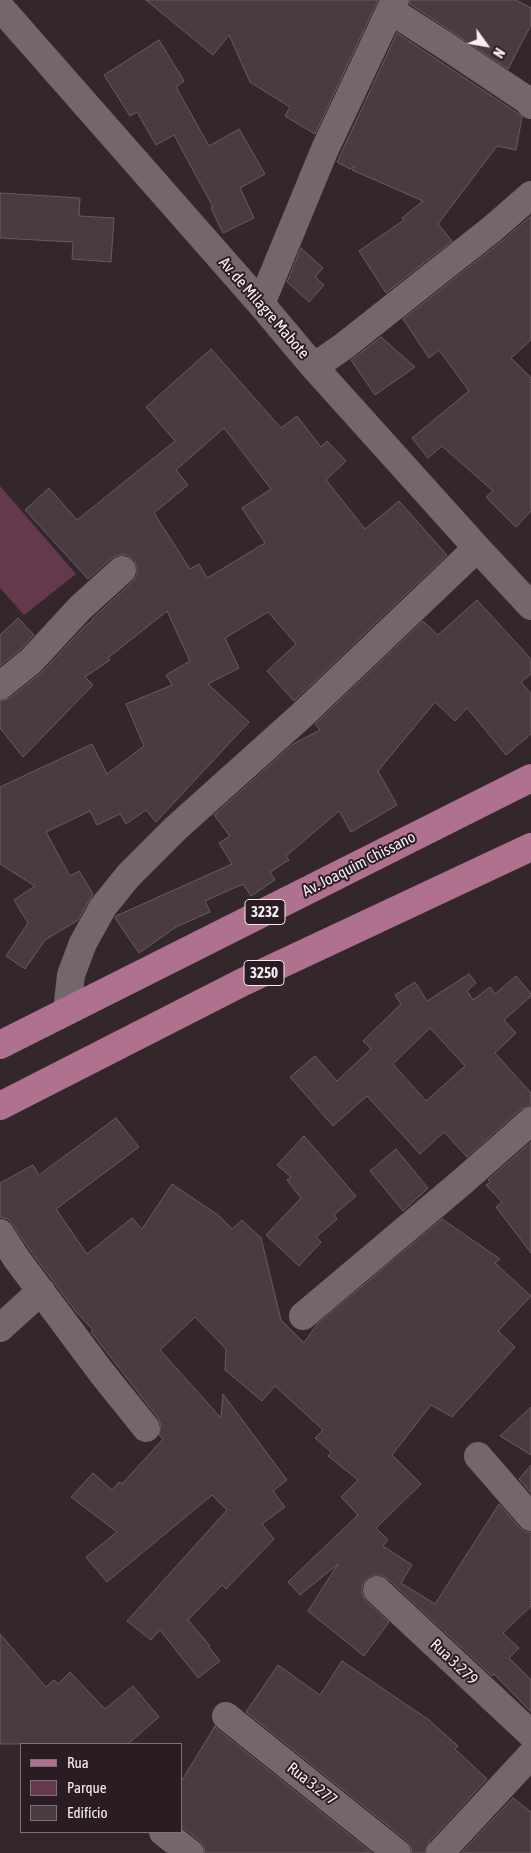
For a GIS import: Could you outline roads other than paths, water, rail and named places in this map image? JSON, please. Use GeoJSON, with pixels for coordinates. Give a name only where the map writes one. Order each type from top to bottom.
{"type":"FeatureCollection","features":[{"type":"Feature","properties":{"kind":"main road","name":"Av. Joaquim Chissano"},"geometry":{"type":"LineString","coordinates":[[0,1045],[531,778]]}},
{"type":"Feature","properties":{"kind":"main road","name":"3250"},"geometry":{"type":"LineString","coordinates":[[0,1106],[243,982],[531,847]]}},
{"type":"Feature","properties":{"kind":"street"},"geometry":{"type":"LineString","coordinates":[[261,304],[325,149],[393,5],[463,57],[527,100],[531,105]]}},
{"type":"Feature","properties":{"kind":"street","name":"Av. de Milagre Mabote"},"geometry":{"type":"LineString","coordinates":[[0,7],[314,367],[477,548],[526,592]]}},
{"type":"Feature","properties":{"kind":"street"},"geometry":{"type":"LineString","coordinates":[[314,367],[492,229],[531,195]]}},
{"type":"Feature","properties":{"kind":"street"},"geometry":{"type":"LineString","coordinates":[[67,1011],[71,976],[83,943],[103,906],[128,876],[175,829],[302,715],[477,548]]}},
{"type":"Feature","properties":{"kind":"street"},"geometry":{"type":"LineString","coordinates":[[0,686],[30,660],[80,608],[122,570]]}},
{"type":"Feature","properties":{"kind":"street"},"geometry":{"type":"LineString","coordinates":[[303,1316],[462,1182],[531,1121]]}},
{"type":"Feature","properties":{"kind":"street"},"geometry":{"type":"LineString","coordinates":[[0,1233],[40,1291],[146,1428]]}},
{"type":"Feature","properties":{"kind":"street"},"geometry":{"type":"LineString","coordinates":[[0,1328],[40,1291]]}},
{"type":"Feature","properties":{"kind":"street"},"geometry":{"type":"LineString","coordinates":[[478,1456],[531,1517]]}},
{"type":"Feature","properties":{"kind":"street","name":"Rua 3.279"},"geometry":{"type":"LineString","coordinates":[[377,1590],[531,1734]]}},
{"type":"Feature","properties":{"kind":"street","name":"Rua 3.277"},"geometry":{"type":"LineString","coordinates":[[226,1716],[397,1853]]}},
{"type":"Feature","properties":{"kind":"street"},"geometry":{"type":"LineString","coordinates":[[440,1853],[531,1755]]}},
{"type":"Feature","properties":{"kind":"street"},"geometry":{"type":"LineString","coordinates":[[165,1833],[190,1853]]}}]}
